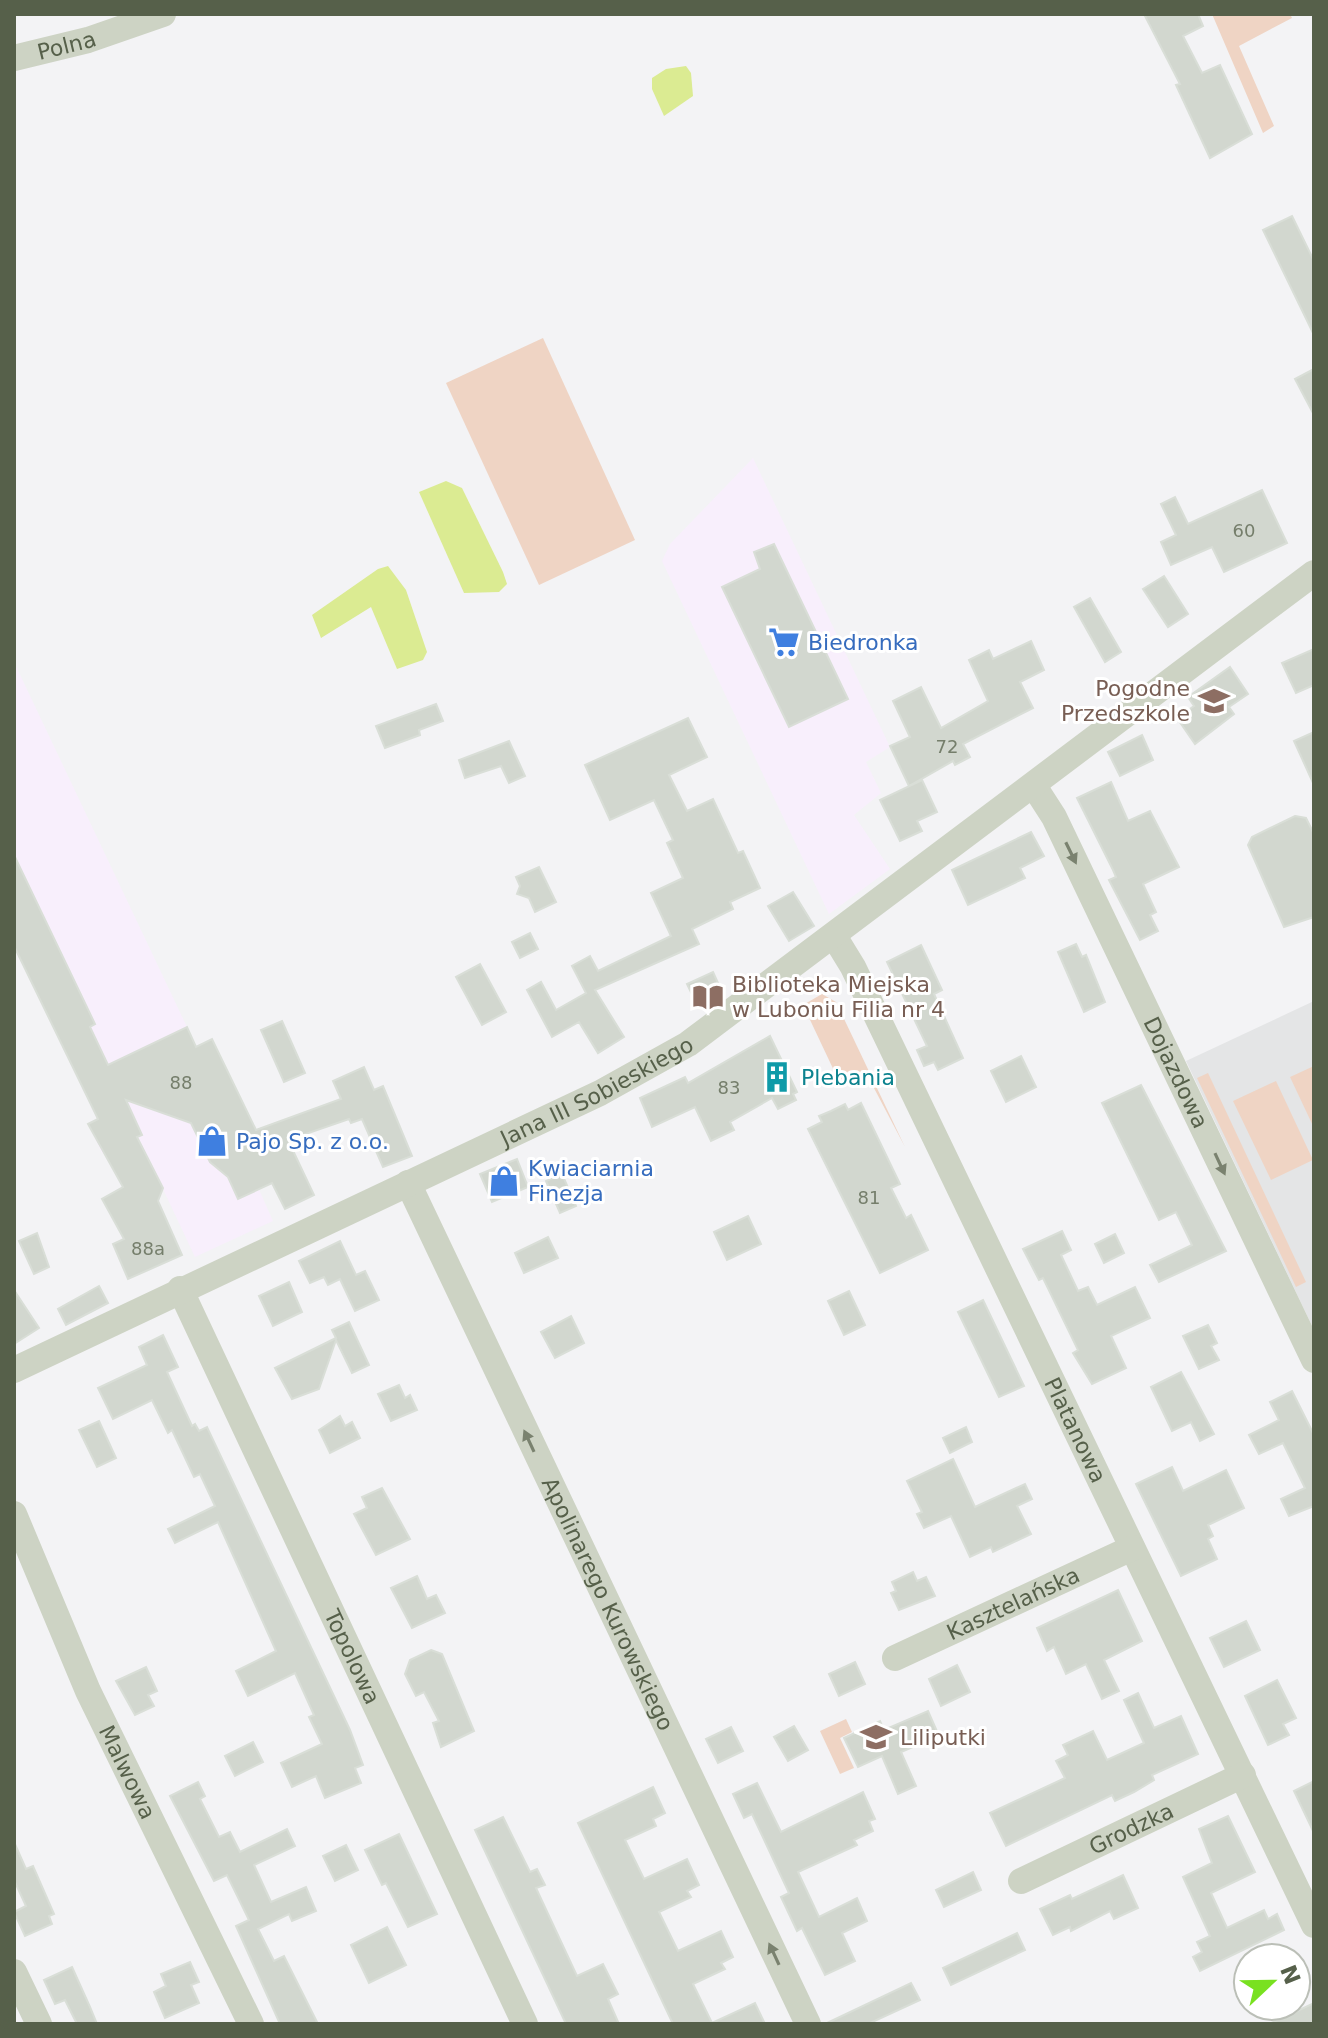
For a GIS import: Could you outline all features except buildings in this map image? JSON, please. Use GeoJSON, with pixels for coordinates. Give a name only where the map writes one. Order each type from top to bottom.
{"type":"FeatureCollection","features":[{"type":"Feature","properties":{"kind":"street","name":"Polna"},"geometry":{"type":"LineString","coordinates":[[14,58],[88,40],[163,14]]}},
{"type":"Feature","properties":{"kind":"street","name":"Jana III Sobieskiego"},"geometry":{"type":"LineString","coordinates":[[14,1370],[657,1063],[725,1019],[1314,573]]}},
{"type":"Feature","properties":{"kind":"street","name":"Dojazdowa"},"geometry":{"type":"LineString","coordinates":[[1034,786],[1054,817],[1314,1360]]}},
{"type":"Feature","properties":{"kind":"street","name":"Platanowa"},"geometry":{"type":"LineString","coordinates":[[834,936],[853,967],[1314,1925]]}},
{"type":"Feature","properties":{"kind":"street","name":"Apolinarego Kurowskiego"},"geometry":{"type":"LineString","coordinates":[[408,1183],[808,2024]]}},
{"type":"Feature","properties":{"kind":"street","name":"Topolowa"},"geometry":{"type":"LineString","coordinates":[[180,1289],[525,2024]]}},
{"type":"Feature","properties":{"kind":"street","name":"Malwowa"},"geometry":{"type":"LineString","coordinates":[[14,1514],[88,1691],[251,2024]]}},
{"type":"Feature","properties":{"kind":"street","name":"Kasztelańska"},"geometry":{"type":"LineString","coordinates":[[895,1658],[1132,1548]]}},
{"type":"Feature","properties":{"kind":"street","name":"Grodzka"},"geometry":{"type":"LineString","coordinates":[[1021,1881],[1243,1775]]}},
{"type":"Feature","properties":{"kind":"street"},"geometry":{"type":"LineString","coordinates":[[14,1972],[39,2024]]}},
{"type":"Feature","properties":{"kind":"shaded area"},"geometry":{"type":"Polygon","coordinates":[[[1212,14],[1290,14],[1292,18],[1239,46],[1274,126],[1263,133],[1212,14]]]}},
{"type":"Feature","properties":{"kind":"shaded area"},"geometry":{"type":"Polygon","coordinates":[[[686,66],[691,73],[693,96],[664,116],[652,89],[652,78],[666,69],[686,66]]]}},
{"type":"Feature","properties":{"kind":"shaded area"},"geometry":{"type":"Polygon","coordinates":[[[543,338],[635,540],[539,585],[446,383],[543,338]]]}},
{"type":"Feature","properties":{"kind":"shaded area"},"geometry":{"type":"Polygon","coordinates":[[[753,458],[890,747],[866,762],[881,793],[854,815],[890,869],[829,914],[662,561],[670,544],[753,458]]]}},
{"type":"Feature","properties":{"kind":"shaded area"},"geometry":{"type":"Polygon","coordinates":[[[446,481],[462,488],[503,572],[507,584],[499,592],[464,593],[419,492],[446,481]]]}},
{"type":"Feature","properties":{"kind":"shaded area"},"geometry":{"type":"Polygon","coordinates":[[[388,566],[406,590],[427,652],[423,660],[397,669],[371,607],[321,638],[312,615],[378,569],[388,566]]]}},
{"type":"Feature","properties":{"kind":"shaded area","name":"Pajo Sp. z o.o."},"geometry":{"type":"Polygon","coordinates":[[[14,662],[187,1027],[273,1221],[195,1257],[163,1189],[159,1198],[134,1209],[106,1152],[102,1153],[88,1124],[97,1119],[14,946],[14,662]]]}},
{"type":"Feature","properties":{"kind":"shaded area"},"geometry":{"type":"Polygon","coordinates":[[[822,994],[836,1002],[905,1147],[865,1071],[844,1080],[837,1077],[803,1005],[822,994]]]}},
{"type":"Feature","properties":{"kind":"shaded area"},"geometry":{"type":"Polygon","coordinates":[[[1314,1001],[1314,1330],[1186,1061],[1314,1001]]]}},
{"type":"Feature","properties":{"kind":"shaded area"},"geometry":{"type":"Polygon","coordinates":[[[1314,1066],[1314,1128],[1290,1077],[1314,1066]]]}},
{"type":"Feature","properties":{"kind":"shaded area"},"geometry":{"type":"Polygon","coordinates":[[[1208,1073],[1306,1282],[1296,1287],[1197,1078],[1208,1073]]]}},
{"type":"Feature","properties":{"kind":"shaded area"},"geometry":{"type":"Polygon","coordinates":[[[1276,1081],[1313,1160],[1271,1180],[1233,1101],[1276,1081]]]}},
{"type":"Feature","properties":{"kind":"shaded area"},"geometry":{"type":"Polygon","coordinates":[[[846,1719],[852,1732],[840,1738],[854,1768],[840,1774],[820,1731],[846,1719]]]}},
{"type":"Feature","properties":{"kind":"place","name":"Biedronka"},"geometry":{"type":"Point","coordinates":[784,642]}},
{"type":"Feature","properties":{"kind":"place","name":"Pogodne Przedszkole"},"geometry":{"type":"Point","coordinates":[1214,701]}},
{"type":"Feature","properties":{"kind":"place","name":"Biblioteka Miejska w Luboniu Filia nr 4"},"geometry":{"type":"Point","coordinates":[708,997]}},
{"type":"Feature","properties":{"kind":"place","name":"Plebania"},"geometry":{"type":"Point","coordinates":[777,1077]}},
{"type":"Feature","properties":{"kind":"place","name":"Pajo Sp. z o.o."},"geometry":{"type":"Point","coordinates":[212,1141]}},
{"type":"Feature","properties":{"kind":"place","name":"Kwiaciarnia Finezja"},"geometry":{"type":"Point","coordinates":[504,1181]}},
{"type":"Feature","properties":{"kind":"place","name":"Liliputki"},"geometry":{"type":"Point","coordinates":[876,1737]}}]}
